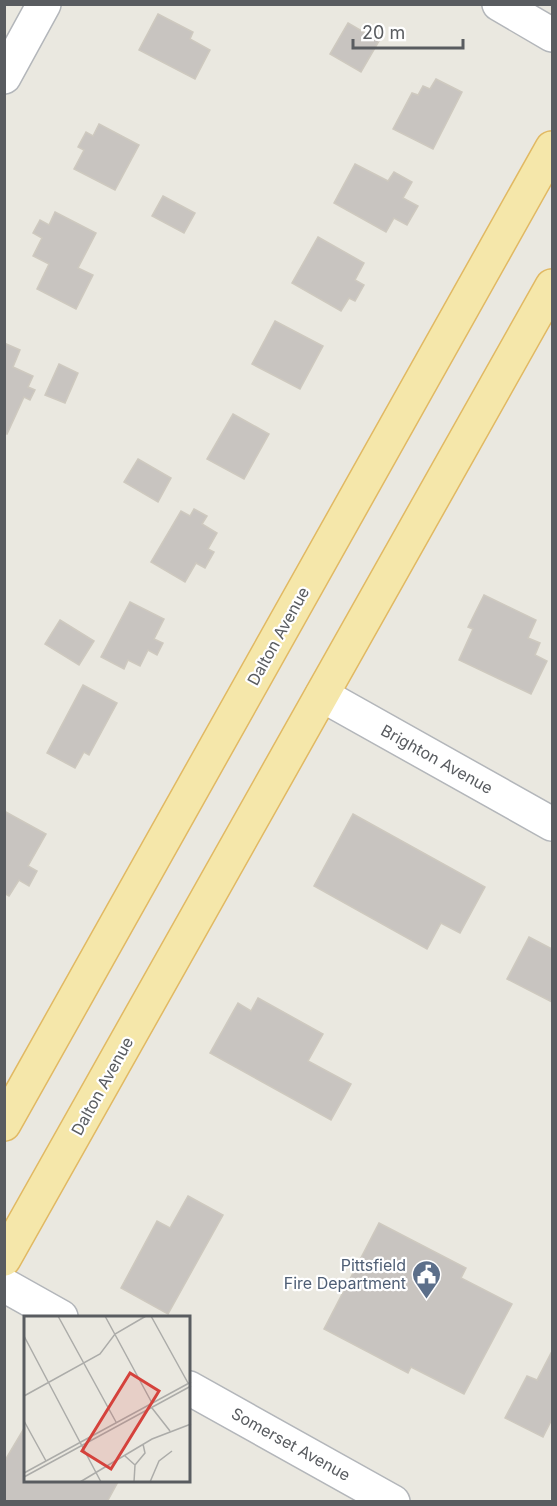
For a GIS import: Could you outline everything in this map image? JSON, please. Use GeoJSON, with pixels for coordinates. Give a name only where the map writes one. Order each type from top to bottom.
{"type":"FeatureCollection","features":[{"type":"Feature","properties":{"kind":"main road","name":"Dalton Avenue"},"geometry":{"type":"LineString","coordinates":[[4,1124],[552,148]]}},
{"type":"Feature","properties":{"kind":"main road","name":"Dalton Avenue"},"geometry":{"type":"LineString","coordinates":[[4,1259],[552,286]]}},
{"type":"Feature","properties":{"kind":"street"},"geometry":{"type":"LineString","coordinates":[[4,77],[44,4]]}},
{"type":"Feature","properties":{"kind":"street"},"geometry":{"type":"LineString","coordinates":[[499,4],[552,35]]}},
{"type":"Feature","properties":{"kind":"street","name":"Brighton Avenue"},"geometry":{"type":"LineString","coordinates":[[322,695],[552,824]]}},
{"type":"Feature","properties":{"kind":"street"},"geometry":{"type":"LineString","coordinates":[[4,1285],[60,1316]]}},
{"type":"Feature","properties":{"kind":"street","name":"Somerset Avenue"},"geometry":{"type":"LineString","coordinates":[[190,1389],[393,1502]]}},
{"type":"Feature","properties":{"kind":"building"},"geometry":{"type":"Polygon","coordinates":[[[158,14],[193,32],[190,39],[210,50],[195,79],[139,50],[158,14]]]}},
{"type":"Feature","properties":{"kind":"building"},"geometry":{"type":"Polygon","coordinates":[[[348,23],[379,41],[361,72],[330,54],[348,23]]]}},
{"type":"Feature","properties":{"kind":"building"},"geometry":{"type":"Polygon","coordinates":[[[436,79],[462,92],[433,149],[393,129],[412,93],[418,95],[423,86],[430,89],[436,79]]]}},
{"type":"Feature","properties":{"kind":"building"},"geometry":{"type":"Polygon","coordinates":[[[99,124],[139,145],[115,190],[74,169],[84,150],[78,147],[86,132],[93,136],[99,124]]]}},
{"type":"Feature","properties":{"kind":"building"},"geometry":{"type":"Polygon","coordinates":[[[355,164],[388,181],[394,172],[412,182],[403,198],[418,206],[407,225],[394,218],[386,232],[334,203],[355,164]]]}},
{"type":"Feature","properties":{"kind":"building"},"geometry":{"type":"Polygon","coordinates":[[[163,196],[195,213],[184,233],[152,216],[163,196]]]}},
{"type":"Feature","properties":{"kind":"building"},"geometry":{"type":"Polygon","coordinates":[[[55,212],[96,233],[78,268],[93,275],[76,309],[37,289],[49,264],[33,256],[42,238],[33,233],[40,220],[49,225],[55,212]]]}},
{"type":"Feature","properties":{"kind":"building"},"geometry":{"type":"Polygon","coordinates":[[[318,237],[364,263],[355,280],[364,285],[355,301],[349,298],[341,311],[292,283],[318,237]]]}},
{"type":"Feature","properties":{"kind":"building"},"geometry":{"type":"Polygon","coordinates":[[[275,321],[323,346],[300,389],[252,364],[275,321]]]}},
{"type":"Feature","properties":{"kind":"building"},"geometry":{"type":"Polygon","coordinates":[[[4,343],[20,350],[13,367],[33,376],[28,387],[35,390],[30,400],[24,397],[7,434],[4,433],[4,343]]]}},
{"type":"Feature","properties":{"kind":"building"},"geometry":{"type":"Polygon","coordinates":[[[59,364],[78,373],[65,403],[45,395],[59,364]]]}},
{"type":"Feature","properties":{"kind":"building"},"geometry":{"type":"Polygon","coordinates":[[[233,414],[269,434],[244,479],[207,459],[233,414]]]}},
{"type":"Feature","properties":{"kind":"building"},"geometry":{"type":"Polygon","coordinates":[[[138,459],[171,478],[158,502],[124,482],[138,459]]]}},
{"type":"Feature","properties":{"kind":"building"},"geometry":{"type":"Polygon","coordinates":[[[194,509],[207,516],[202,524],[217,533],[208,549],[214,552],[205,568],[196,563],[185,582],[151,562],[181,511],[190,516],[194,509]]]}},
{"type":"Feature","properties":{"kind":"building"},"geometry":{"type":"Polygon","coordinates":[[[484,595],[536,620],[528,638],[540,643],[535,655],[547,661],[531,694],[459,660],[473,629],[468,627],[484,595]]]}},
{"type":"Feature","properties":{"kind":"building"},"geometry":{"type":"Polygon","coordinates":[[[130,602],[164,619],[154,639],[163,643],[157,655],[148,650],[140,666],[128,660],[124,669],[101,657],[130,602]]]}},
{"type":"Feature","properties":{"kind":"building"},"geometry":{"type":"Polygon","coordinates":[[[60,620],[94,641],[79,665],[45,644],[60,620]]]}},
{"type":"Feature","properties":{"kind":"building"},"geometry":{"type":"Polygon","coordinates":[[[83,685],[117,703],[89,755],[84,752],[75,768],[47,753],[83,685]]]}},
{"type":"Feature","properties":{"kind":"building"},"geometry":{"type":"Polygon","coordinates":[[[4,811],[46,834],[28,866],[37,871],[29,886],[19,880],[9,896],[4,893],[4,811]]]}},
{"type":"Feature","properties":{"kind":"building"},"geometry":{"type":"Polygon","coordinates":[[[353,814],[485,887],[460,933],[441,923],[427,949],[314,886],[353,814]]]}},
{"type":"Feature","properties":{"kind":"building"},"geometry":{"type":"Polygon","coordinates":[[[529,937],[552,949],[552,1002],[507,979],[529,937]]]}},
{"type":"Feature","properties":{"kind":"building"},"geometry":{"type":"Polygon","coordinates":[[[258,998],[323,1034],[308,1061],[351,1084],[331,1120],[210,1053],[238,1003],[251,1011],[258,998]]]}},
{"type":"Feature","properties":{"kind":"building"},"geometry":{"type":"Polygon","coordinates":[[[188,1196],[223,1215],[168,1314],[121,1288],[157,1221],[170,1228],[188,1196]]]}},
{"type":"Feature","properties":{"kind":"building"},"geometry":{"type":"Polygon","coordinates":[[[379,1223],[466,1268],[461,1278],[512,1304],[464,1394],[411,1367],[408,1373],[324,1329],[379,1223]]]}},
{"type":"Feature","properties":{"kind":"building"},"geometry":{"type":"Polygon","coordinates":[[[551,1353],[552,1419],[543,1437],[505,1418],[527,1376],[537,1380],[551,1353]]]}},
{"type":"Feature","properties":{"kind":"building"},"geometry":{"type":"Polygon","coordinates":[[[24,1428],[24,1482],[118,1482],[107,1502],[4,1502],[4,1462],[24,1428]]]}},
{"type":"Feature","properties":{"kind":"place","name":"Pittsfield Fire Department"},"geometry":{"type":"Point","coordinates":[427,1300]}}]}
